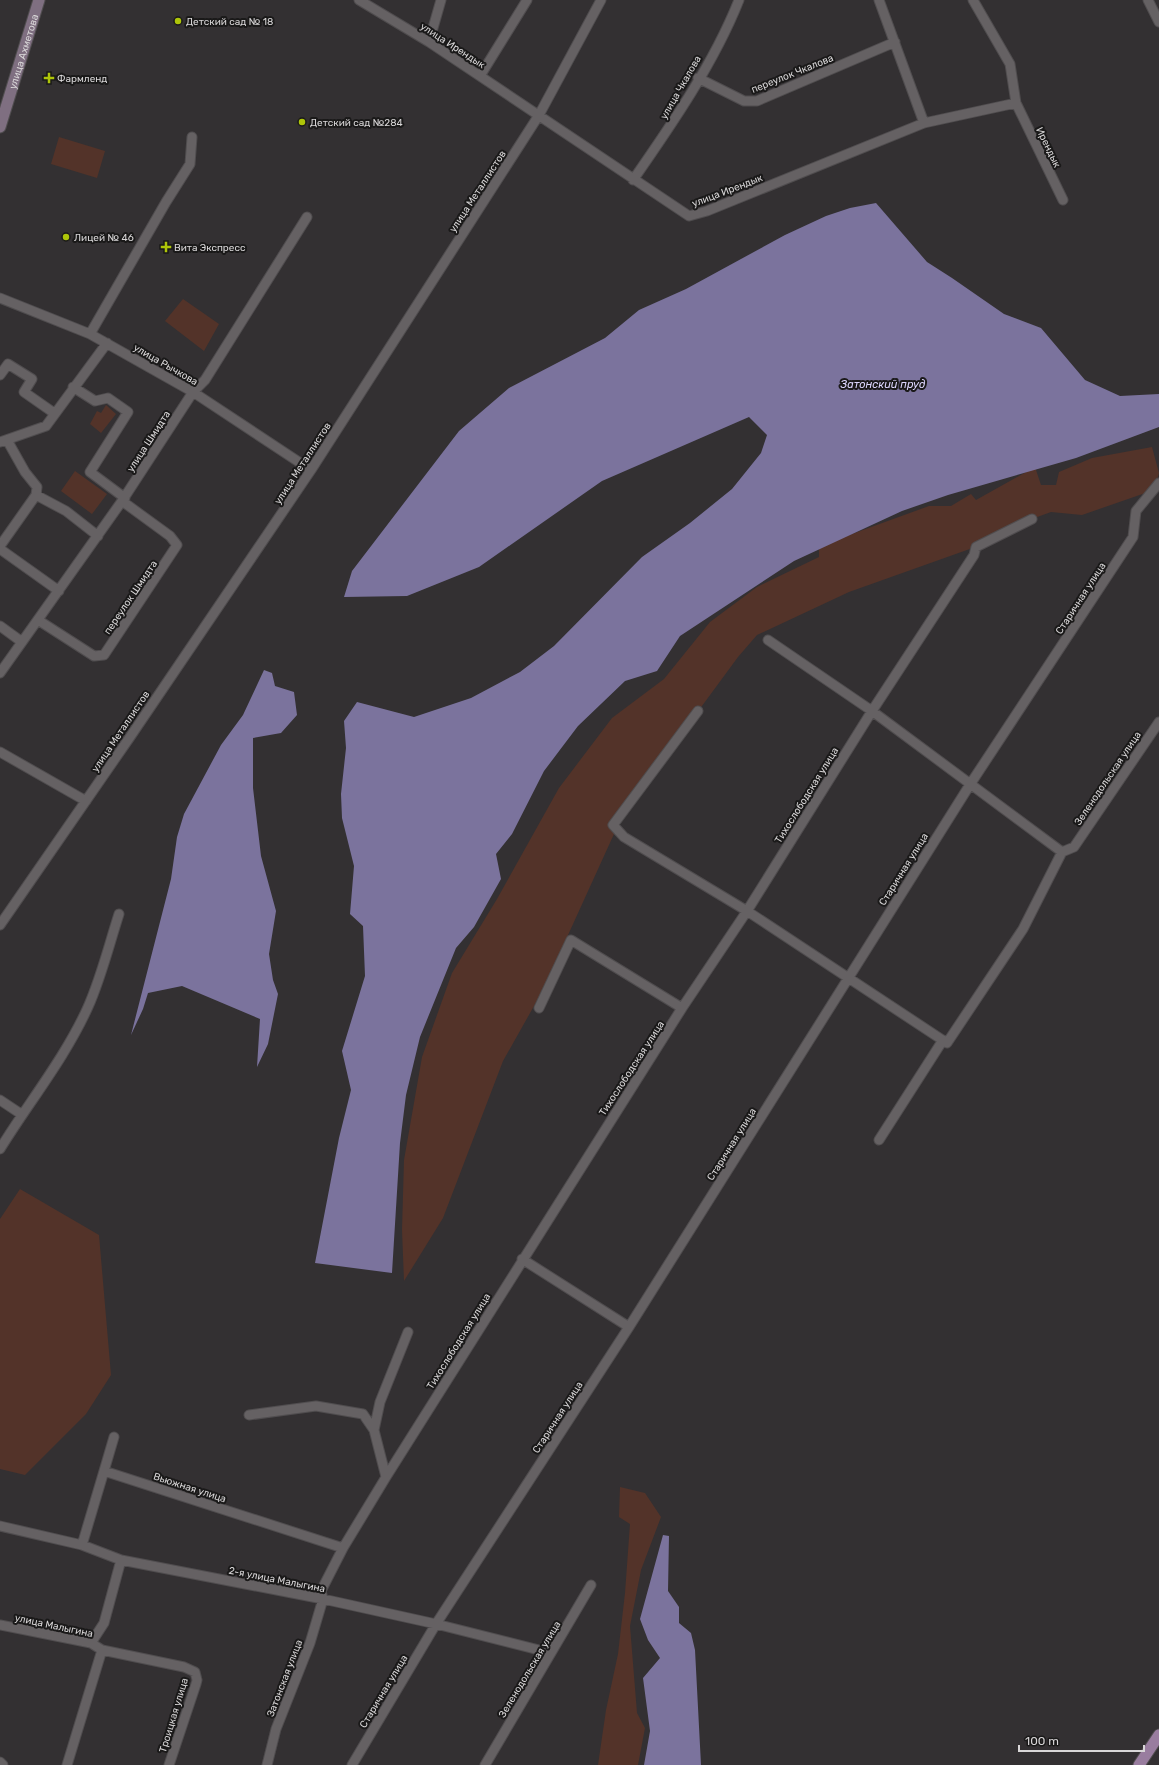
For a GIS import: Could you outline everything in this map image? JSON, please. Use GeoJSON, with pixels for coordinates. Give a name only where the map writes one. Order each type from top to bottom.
{"type":"FeatureCollection","features":[{"type":"Feature","properties":{"kind":"main road","name":"улица Ахметова"},"geometry":{"type":"LineString","coordinates":[[0,127],[39,0]]}},
{"type":"Feature","properties":{"kind":"main road"},"geometry":{"type":"LineString","coordinates":[[1139,1765],[1159,1735]]}},
{"type":"Feature","properties":{"kind":"street","name":"улица Ирендык"},"geometry":{"type":"LineString","coordinates":[[359,0],[429,42],[689,216],[707,211],[924,123],[1016,103]]}},
{"type":"Feature","properties":{"kind":"street"},"geometry":{"type":"LineString","coordinates":[[429,42],[441,0]]}},
{"type":"Feature","properties":{"kind":"street"},"geometry":{"type":"LineString","coordinates":[[480,76],[527,0]]}},
{"type":"Feature","properties":{"kind":"street","name":"улица Металлистов"},"geometry":{"type":"LineString","coordinates":[[0,925],[311,470],[539,115],[601,0]]}},
{"type":"Feature","properties":{"kind":"street","name":"улица Чкалова"},"geometry":{"type":"LineString","coordinates":[[634,180],[678,115],[731,20],[739,0]]}},
{"type":"Feature","properties":{"kind":"street"},"geometry":{"type":"LineString","coordinates":[[879,0],[924,123]]}},
{"type":"Feature","properties":{"kind":"street"},"geometry":{"type":"LineString","coordinates":[[973,0],[1010,64],[1016,103]]}},
{"type":"Feature","properties":{"kind":"street"},"geometry":{"type":"LineString","coordinates":[[1148,0],[1159,22]]}},
{"type":"Feature","properties":{"kind":"street","name":"переулок Чкалова"},"geometry":{"type":"LineString","coordinates":[[698,78],[744,101],[757,101],[895,42]]}},
{"type":"Feature","properties":{"kind":"street","name":"Ирендык"},"geometry":{"type":"LineString","coordinates":[[1016,103],[1063,200]]}},
{"type":"Feature","properties":{"kind":"street"},"geometry":{"type":"LineString","coordinates":[[90,334],[166,202],[190,164],[192,138]]}},
{"type":"Feature","properties":{"kind":"street","name":"улица Шмидта"},"geometry":{"type":"LineString","coordinates":[[0,673],[124,500],[193,392],[205,380],[307,217]]}},
{"type":"Feature","properties":{"kind":"street","name":"улица Рычкова"},"geometry":{"type":"LineString","coordinates":[[0,298],[90,334],[193,392],[311,470]]}},
{"type":"Feature","properties":{"kind":"street"},"geometry":{"type":"LineString","coordinates":[[0,546],[36,495],[37,487],[4,441],[46,426],[106,343]]}},
{"type":"Feature","properties":{"kind":"street"},"geometry":{"type":"LineString","coordinates":[[0,375],[8,364],[32,379],[24,392],[54,413]]}},
{"type":"Feature","properties":{"kind":"street"},"geometry":{"type":"LineString","coordinates":[[73,387],[95,401],[108,398],[128,412],[90,472],[124,500]]}},
{"type":"Feature","properties":{"kind":"street","name":"Старичная улица"},"geometry":{"type":"LineString","coordinates":[[352,1765],[436,1624],[629,1327],[971,783],[1133,537],[1136,511],[1159,483]]}},
{"type":"Feature","properties":{"kind":"street"},"geometry":{"type":"LineString","coordinates":[[36,495],[66,511],[98,536]]}},
{"type":"Feature","properties":{"kind":"street","name":"переулок Шмидта"},"geometry":{"type":"LineString","coordinates":[[38,620],[94,656],[104,655],[177,546],[170,536],[124,500]]}},
{"type":"Feature","properties":{"kind":"street","name":"Тихослободская улица"},"geometry":{"type":"LineString","coordinates":[[323,1599],[321,1591],[343,1548],[386,1477],[522,1259],[682,1008],[747,911],[872,712],[974,555],[976,547],[1032,519]]}},
{"type":"Feature","properties":{"kind":"street"},"geometry":{"type":"LineString","coordinates":[[0,549],[59,591]]}},
{"type":"Feature","properties":{"kind":"street"},"geometry":{"type":"LineString","coordinates":[[0,626],[22,642]]}},
{"type":"Feature","properties":{"kind":"street"},"geometry":{"type":"LineString","coordinates":[[768,640],[971,783],[1062,852],[1022,930],[879,1140]]}},
{"type":"Feature","properties":{"kind":"street"},"geometry":{"type":"LineString","coordinates":[[698,711],[613,825],[624,837],[747,911],[945,1042]]}},
{"type":"Feature","properties":{"kind":"street","name":"Зеленодольская улица"},"geometry":{"type":"LineString","coordinates":[[1062,852],[1074,847],[1159,722]]}},
{"type":"Feature","properties":{"kind":"street"},"geometry":{"type":"LineString","coordinates":[[0,752],[86,801]]}},
{"type":"Feature","properties":{"kind":"street"},"geometry":{"type":"LineString","coordinates":[[0,1149],[21,1114],[62,1057],[89,1006],[119,914]]}},
{"type":"Feature","properties":{"kind":"street"},"geometry":{"type":"LineString","coordinates":[[539,1008],[571,940],[682,1008]]}},
{"type":"Feature","properties":{"kind":"street"},"geometry":{"type":"LineString","coordinates":[[0,1100],[21,1114]]}},
{"type":"Feature","properties":{"kind":"street"},"geometry":{"type":"LineString","coordinates":[[522,1259],[629,1327]]}},
{"type":"Feature","properties":{"kind":"street"},"geometry":{"type":"LineString","coordinates":[[374,1430],[380,1402],[408,1332]]}},
{"type":"Feature","properties":{"kind":"street"},"geometry":{"type":"LineString","coordinates":[[249,1414],[316,1406],[363,1414],[374,1430],[386,1477]]}},
{"type":"Feature","properties":{"kind":"street"},"geometry":{"type":"LineString","coordinates":[[82,1545],[114,1437]]}},
{"type":"Feature","properties":{"kind":"street","name":"Вьюжная улица"},"geometry":{"type":"LineString","coordinates":[[104,1471],[343,1548]]}},
{"type":"Feature","properties":{"kind":"street","name":"2-я улица Малыгина"},"geometry":{"type":"LineString","coordinates":[[0,1526],[82,1545],[121,1560],[323,1599],[436,1624],[551,1653]]}},
{"type":"Feature","properties":{"kind":"street"},"geometry":{"type":"LineString","coordinates":[[91,1643],[104,1623],[121,1560]]}},
{"type":"Feature","properties":{"kind":"street","name":"Зеленодольская улица"},"geometry":{"type":"LineString","coordinates":[[485,1765],[591,1585]]}},
{"type":"Feature","properties":{"kind":"street","name":"Затонская улица"},"geometry":{"type":"LineString","coordinates":[[267,1765],[276,1730],[310,1643],[323,1599]]}},
{"type":"Feature","properties":{"kind":"street","name":"улица Малыгина"},"geometry":{"type":"LineString","coordinates":[[0,1624],[91,1643],[102,1650],[184,1667],[194,1672]]}},
{"type":"Feature","properties":{"kind":"street"},"geometry":{"type":"LineString","coordinates":[[67,1765],[102,1650]]}},
{"type":"Feature","properties":{"kind":"street","name":"Троицкая улица"},"geometry":{"type":"LineString","coordinates":[[169,1765],[196,1684],[197,1680],[194,1672]]}},
{"type":"Feature","properties":{"kind":"street"},"geometry":{"type":"LineString","coordinates":[[0,1762],[3,1765]]}},
{"type":"Feature","properties":{"kind":"shaded area"},"geometry":{"type":"Polygon","coordinates":[[[59,137],[105,151],[97,178],[51,164],[59,137]]]}},
{"type":"Feature","properties":{"kind":"shaded area"},"geometry":{"type":"Polygon","coordinates":[[[183,299],[219,324],[204,351],[165,321],[183,299]]]}},
{"type":"Feature","properties":{"kind":"shaded area"},"geometry":{"type":"Polygon","coordinates":[[[106,405],[116,414],[101,433],[90,424],[97,411],[101,413],[106,405]]]}},
{"type":"Feature","properties":{"kind":"shaded area"},"geometry":{"type":"Polygon","coordinates":[[[1152,447],[1159,473],[1154,490],[1082,515],[1051,512],[993,533],[981,545],[849,592],[757,635],[738,657],[624,812],[543,990],[503,1061],[443,1218],[404,1281],[402,1230],[404,1160],[422,1057],[452,973],[497,899],[559,788],[612,718],[664,679],[710,622],[757,587],[819,557],[819,546],[929,506],[951,506],[971,494],[976,500],[1035,467],[1041,485],[1056,485],[1059,472],[1092,458],[1152,447]]]}},
{"type":"Feature","properties":{"kind":"shaded area"},"geometry":{"type":"Polygon","coordinates":[[[75,471],[107,494],[92,514],[61,491],[75,471]]]}},
{"type":"Feature","properties":{"kind":"shaded area"},"geometry":{"type":"Polygon","coordinates":[[[20,1189],[99,1235],[111,1375],[86,1414],[25,1475],[0,1469],[0,1219],[20,1189]]]}},
{"type":"Feature","properties":{"kind":"shaded area"},"geometry":{"type":"Polygon","coordinates":[[[620,1487],[645,1493],[661,1517],[641,1570],[630,1626],[637,1713],[645,1728],[638,1765],[598,1765],[606,1710],[618,1654],[625,1593],[630,1524],[619,1517],[620,1487]]]}},
{"type":"Feature","properties":{"kind":"water","name":"Затонский пруд"},"geometry":{"type":"Polygon","coordinates":[[[876,203],[927,262],[1004,314],[1041,328],[1085,380],[1120,396],[1159,394],[1159,427],[1076,458],[948,495],[902,511],[794,561],[680,636],[657,671],[625,681],[578,726],[544,771],[512,834],[496,854],[501,879],[474,927],[456,948],[420,1037],[406,1095],[400,1143],[392,1273],[315,1263],[339,1138],[351,1090],[342,1051],[365,976],[363,926],[350,914],[354,866],[342,818],[341,794],[346,748],[344,721],[357,702],[414,717],[471,698],[520,672],[554,646],[642,557],[690,523],[732,489],[761,453],[767,435],[749,417],[602,481],[479,567],[407,596],[344,597],[352,571],[459,431],[509,388],[605,338],[639,310],[686,289],[785,235],[826,216],[850,208],[876,203]]]}},
{"type":"Feature","properties":{"kind":"water"},"geometry":{"type":"Polygon","coordinates":[[[264,670],[272,673],[275,686],[294,692],[297,715],[281,733],[253,738],[253,788],[261,856],[276,911],[269,954],[273,980],[278,994],[268,1044],[257,1067],[260,1019],[182,986],[148,993],[143,1009],[131,1035],[171,879],[177,837],[184,814],[221,745],[243,715],[264,670]]]}},
{"type":"Feature","properties":{"kind":"water"},"geometry":{"type":"Polygon","coordinates":[[[663,1535],[669,1536],[668,1591],[679,1607],[679,1623],[691,1633],[695,1650],[701,1765],[644,1765],[650,1731],[643,1678],[660,1658],[648,1640],[640,1619],[663,1535]]]}},
{"type":"Feature","properties":{"kind":"place","name":"Детский сад № 18"},"geometry":{"type":"Point","coordinates":[178,21]}},
{"type":"Feature","properties":{"kind":"place","name":"Фармленд"},"geometry":{"type":"Point","coordinates":[49,78]}},
{"type":"Feature","properties":{"kind":"place","name":"Детский сад №284"},"geometry":{"type":"Point","coordinates":[302,122]}},
{"type":"Feature","properties":{"kind":"place","name":"Лицей № 46"},"geometry":{"type":"Point","coordinates":[66,237]}},
{"type":"Feature","properties":{"kind":"place","name":"Вита Экспресс"},"geometry":{"type":"Point","coordinates":[166,247]}}]}
